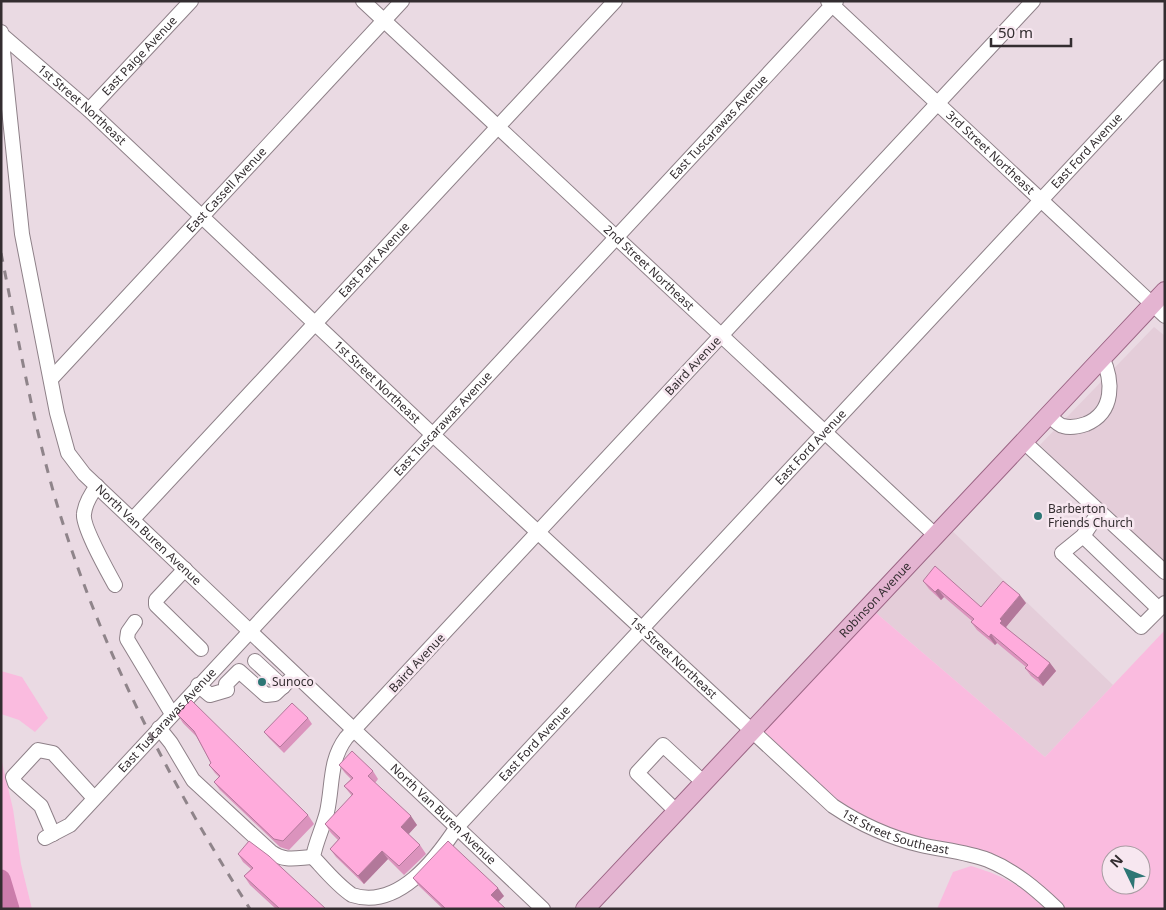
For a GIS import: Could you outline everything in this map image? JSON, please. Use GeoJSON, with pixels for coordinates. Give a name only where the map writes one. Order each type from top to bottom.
{"type":"FeatureCollection","features":[{"type":"Feature","properties":{"kind":"main road","name":"Robinson Avenue"},"geometry":{"type":"LineString","coordinates":[[585,909],[1102,357],[1158,310],[1165,291]]}},
{"type":"Feature","properties":{"kind":"street","name":"East Paige Avenue"},"geometry":{"type":"LineString","coordinates":[[89,110],[191,1]]}},
{"type":"Feature","properties":{"kind":"street","name":"2nd Street Northeast"},"geometry":{"type":"LineString","coordinates":[[363,1],[934,535]]}},
{"type":"Feature","properties":{"kind":"street","name":"East Cassell Avenue"},"geometry":{"type":"LineString","coordinates":[[50,379],[402,1]]}},
{"type":"Feature","properties":{"kind":"street","name":"East Park Avenue"},"geometry":{"type":"LineString","coordinates":[[133,519],[615,1]]}},
{"type":"Feature","properties":{"kind":"street","name":"Baird Avenue"},"geometry":{"type":"LineString","coordinates":[[313,857],[316,841],[327,813],[333,761],[338,749],[1033,1]]}},
{"type":"Feature","properties":{"kind":"street","name":"3rd Street Northeast"},"geometry":{"type":"LineString","coordinates":[[832,2],[1158,310]]}},
{"type":"Feature","properties":{"kind":"street","name":"East Tuscarawas Avenue"},"geometry":{"type":"LineString","coordinates":[[94,798],[53,753],[38,750],[13,777],[15,783],[40,806],[49,836],[70,825],[832,2]]}},
{"type":"Feature","properties":{"kind":"street","name":"1st Street Northeast"},"geometry":{"type":"LineString","coordinates":[[1,34],[89,110],[750,731]]}},
{"type":"Feature","properties":{"kind":"street","name":"North Van Buren Avenue"},"geometry":{"type":"LineString","coordinates":[[1,34],[22,234],[50,379],[68,453],[84,474],[543,909]]}},
{"type":"Feature","properties":{"kind":"street","name":"East Ford Avenue"},"geometry":{"type":"LineString","coordinates":[[313,857],[344,889],[360,898],[376,902],[399,894],[422,878],[457,827],[1165,67]]}},
{"type":"Feature","properties":{"kind":"street"},"geometry":{"type":"LineString","coordinates":[[1048,414],[1062,426],[1070,427],[1080,426],[1098,416],[1109,400],[1111,386],[1108,370],[1102,357]]}},
{"type":"Feature","properties":{"kind":"street"},"geometry":{"type":"LineString","coordinates":[[1022,441],[1165,572]]}},
{"type":"Feature","properties":{"kind":"street"},"geometry":{"type":"LineString","coordinates":[[97,486],[89,498],[83,515],[88,531],[115,585]]}},
{"type":"Feature","properties":{"kind":"street"},"geometry":{"type":"LineString","coordinates":[[1084,536],[1162,606],[1141,627],[1062,553],[1084,536],[1100,512]]}},
{"type":"Feature","properties":{"kind":"street"},"geometry":{"type":"LineString","coordinates":[[185,569],[156,600],[156,605],[201,649]]}},
{"type":"Feature","properties":{"kind":"street"},"geometry":{"type":"LineString","coordinates":[[135,622],[128,632],[127,639],[172,714]]}},
{"type":"Feature","properties":{"kind":"street"},"geometry":{"type":"LineString","coordinates":[[198,685],[210,695],[227,690],[233,691],[246,669],[267,648]]}},
{"type":"Feature","properties":{"kind":"street"},"geometry":{"type":"LineString","coordinates":[[228,653],[246,669],[266,695],[275,694],[295,675]]}},
{"type":"Feature","properties":{"kind":"street"},"geometry":{"type":"LineString","coordinates":[[246,669],[283,687]]}},
{"type":"Feature","properties":{"kind":"street"},"geometry":{"type":"LineString","coordinates":[[159,728],[171,743],[193,780],[271,852],[281,859],[289,860],[313,857]]}},
{"type":"Feature","properties":{"kind":"street","name":"1st Street Southeast"},"geometry":{"type":"LineString","coordinates":[[750,731],[833,806],[849,817],[893,838],[987,860],[1013,872],[1049,906]]}},
{"type":"Feature","properties":{"kind":"street"},"geometry":{"type":"LineString","coordinates":[[676,811],[637,773],[663,745],[703,782]]}},
{"type":"Feature","properties":{"kind":"shaded area"},"geometry":{"type":"Polygon","coordinates":[[[1154,327],[1165,336],[1165,564],[1040,445],[1154,327]]]}},
{"type":"Feature","properties":{"kind":"shaded area"},"geometry":{"type":"Polygon","coordinates":[[[945,524],[1113,685],[1045,757],[868,606],[945,524]]]}},
{"type":"Feature","properties":{"kind":"shaded area"},"geometry":{"type":"Polygon","coordinates":[[[868,606],[1045,757],[1165,630],[1165,909],[1066,909],[1037,882],[1014,869],[849,817],[750,731],[868,606]]]}},
{"type":"Feature","properties":{"kind":"shaded area"},"geometry":{"type":"Polygon","coordinates":[[[1,671],[22,677],[48,718],[35,732],[19,720],[1,714],[1,671]]]}},
{"type":"Feature","properties":{"kind":"shaded area"},"geometry":{"type":"Polygon","coordinates":[[[1,758],[13,809],[21,864],[32,909],[1,909],[1,758]]]}},
{"type":"Feature","properties":{"kind":"shaded area"},"geometry":{"type":"Polygon","coordinates":[[[971,866],[1012,882],[1046,909],[937,909],[953,872],[971,866]]]}},
{"type":"Feature","properties":{"kind":"building"},"geometry":{"type":"Polygon","coordinates":[[[935,566],[981,607],[1003,581],[1020,595],[1000,619],[1002,621],[1000,623],[1050,663],[1038,678],[1025,668],[1028,665],[991,634],[989,637],[971,622],[974,619],[938,589],[935,592],[923,581],[935,566]]]}},
{"type":"Feature","properties":{"kind":"building"},"geometry":{"type":"Polygon","coordinates":[[[191,700],[308,815],[283,841],[274,839],[214,782],[220,776],[209,765],[211,763],[194,731],[177,714],[191,700]]]}},
{"type":"Feature","properties":{"kind":"building"},"geometry":{"type":"Polygon","coordinates":[[[292,703],[308,718],[280,747],[264,732],[292,703]]]}},
{"type":"Feature","properties":{"kind":"building"},"geometry":{"type":"Polygon","coordinates":[[[352,751],[373,771],[368,776],[411,816],[401,827],[420,845],[399,866],[382,851],[358,876],[330,849],[340,838],[325,824],[353,794],[344,786],[353,778],[339,765],[352,751]]]}},
{"type":"Feature","properties":{"kind":"building"},"geometry":{"type":"Polygon","coordinates":[[[249,841],[269,856],[326,909],[280,909],[244,876],[253,868],[238,854],[249,841]]]}},
{"type":"Feature","properties":{"kind":"building"},"geometry":{"type":"Polygon","coordinates":[[[448,841],[498,888],[491,895],[506,909],[446,909],[413,878],[448,841]]]}},
{"type":"Feature","properties":{"kind":"waterway"},"geometry":{"type":"LineString","coordinates":[[1,879],[10,909]]}},
{"type":"Feature","properties":{"kind":"railway"},"geometry":{"type":"LineString","coordinates":[[1,253],[29,394],[46,464],[55,499],[83,583],[146,727],[196,819],[250,909]]}},
{"type":"Feature","properties":{"kind":"place","name":"Barberton Friends Church"},"geometry":{"type":"Point","coordinates":[1038,516]}},
{"type":"Feature","properties":{"kind":"place","name":"Sunoco"},"geometry":{"type":"Point","coordinates":[262,682]}}]}
